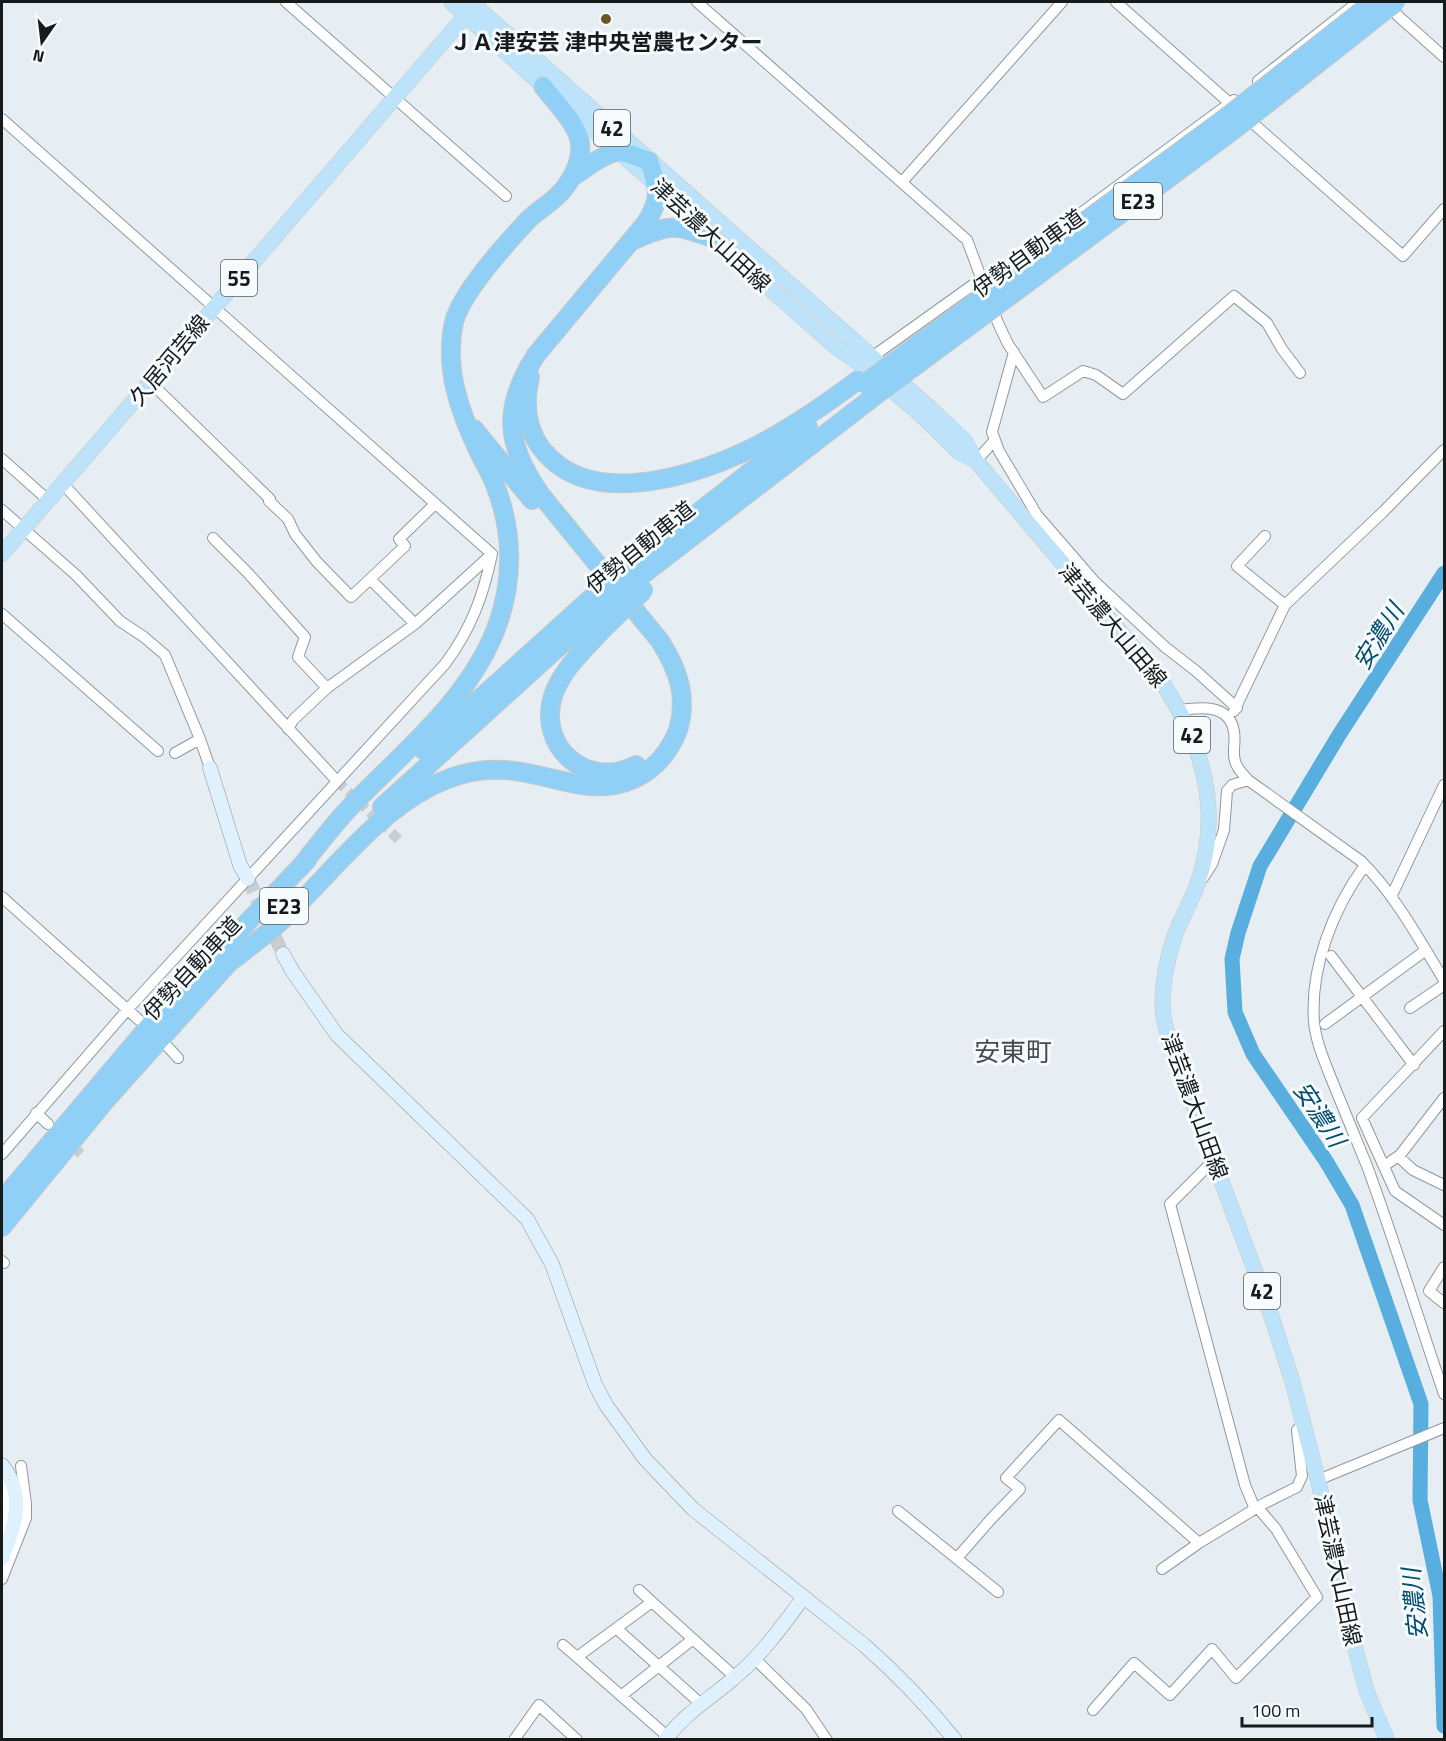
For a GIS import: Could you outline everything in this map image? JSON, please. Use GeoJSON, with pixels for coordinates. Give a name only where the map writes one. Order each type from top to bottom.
{"type":"FeatureCollection","features":[{"type":"Feature","properties":{"kind":"highway","name":"伊勢自動車道"},"geometry":{"type":"LineString","coordinates":[[2,1227],[106,1100],[226,965],[406,785],[596,614],[866,386],[1225,118],[1373,2]]}},
{"type":"Feature","properties":{"kind":"highway","name":"伊勢自動車道"},"geometry":{"type":"LineString","coordinates":[[636,579],[759,484],[866,386],[1226,136],[1396,2]]}},
{"type":"Feature","properties":{"kind":"highway"},"geometry":{"type":"LineString","coordinates":[[298,869],[326,833],[426,731],[452,700],[483,656],[498,625],[508,581],[508,532],[495,483],[464,418],[456,394],[451,363],[452,333],[465,296],[529,219],[558,195],[572,177],[579,161],[578,134],[543,86]]}},
{"type":"Feature","properties":{"kind":"highway"},"geometry":{"type":"LineString","coordinates":[[226,965],[279,923],[368,832],[409,800],[440,783],[464,774],[503,770],[581,786],[613,786],[647,772],[670,747],[681,717],[683,696],[669,655],[541,495],[525,471],[517,451],[512,422],[513,402],[519,384],[536,355],[630,243],[652,213],[658,199],[657,186],[649,160],[620,152],[605,156],[572,177]]}},
{"type":"Feature","properties":{"kind":"highway"},"geometry":{"type":"LineString","coordinates":[[630,243],[652,232],[674,227],[712,238]]}},
{"type":"Feature","properties":{"kind":"highway"},"geometry":{"type":"LineString","coordinates":[[536,355],[526,409],[537,442],[546,455],[566,471],[604,483],[621,484],[654,480],[700,469],[769,440],[818,409],[866,386]]}},
{"type":"Feature","properties":{"kind":"highway"},"geometry":{"type":"LineString","coordinates":[[464,418],[488,443],[509,472],[627,616],[663,667],[672,705],[662,739],[650,755],[626,770],[610,773],[591,771],[567,756],[553,735],[550,716],[554,693],[596,614],[636,579]]}},
{"type":"Feature","properties":{"kind":"highway","name":"伊勢自動車道"},"geometry":{"type":"LineString","coordinates":[[2,1200],[155,1019],[298,869],[397,773],[540,642],[596,614]]}},
{"type":"Feature","properties":{"kind":"main road","name":"津芸濃大山田線"},"geometry":{"type":"LineString","coordinates":[[451,2],[471,5],[965,441],[976,461],[1090,586],[1180,710],[1199,755],[1208,803],[1207,846],[1197,886],[1171,950],[1163,1011],[1170,1043],[1268,1306],[1305,1422],[1322,1478],[1354,1644],[1367,1692],[1387,1740]]}},
{"type":"Feature","properties":{"kind":"main road","name":"久居河芸線"},"geometry":{"type":"LineString","coordinates":[[2,554],[396,98],[471,5]]}},
{"type":"Feature","properties":{"kind":"main road","name":"津芸濃大山田線"},"geometry":{"type":"LineString","coordinates":[[471,5],[543,86],[697,220],[712,238],[836,347],[863,366],[920,414],[958,452],[976,461]]}},
{"type":"Feature","properties":{"kind":"street"},"geometry":{"type":"LineString","coordinates":[[286,2],[506,196]]}},
{"type":"Feature","properties":{"kind":"street"},"geometry":{"type":"LineString","coordinates":[[697,2],[967,240],[998,323],[1043,397],[1083,371],[1096,375],[1123,394],[1234,296],[1272,329],[1282,349],[1300,373]]}},
{"type":"Feature","properties":{"kind":"street"},"geometry":{"type":"LineString","coordinates":[[902,182],[1062,2]]}},
{"type":"Feature","properties":{"kind":"street"},"geometry":{"type":"LineString","coordinates":[[1116,2],[1403,256],[1444,209]]}},
{"type":"Feature","properties":{"kind":"street"},"geometry":{"type":"LineString","coordinates":[[872,357],[981,279],[1020,258],[1230,103],[1358,2]]}},
{"type":"Feature","properties":{"kind":"street"},"geometry":{"type":"LineString","coordinates":[[1382,2],[1444,57]]}},
{"type":"Feature","properties":{"kind":"street"},"geometry":{"type":"LineString","coordinates":[[2,119],[492,554]]}},
{"type":"Feature","properties":{"kind":"street"},"geometry":{"type":"LineString","coordinates":[[1014,352],[992,432],[999,451],[1037,515],[1090,586],[1196,671],[1237,708]]}},
{"type":"Feature","properties":{"kind":"street"},"geometry":{"type":"LineString","coordinates":[[150,382],[270,499],[269,501],[288,519],[295,534],[317,562],[351,597],[405,546],[399,539],[435,504]]}},
{"type":"Feature","properties":{"kind":"street"},"geometry":{"type":"LineString","coordinates":[[976,461],[995,440]]}},
{"type":"Feature","properties":{"kind":"street"},"geometry":{"type":"LineString","coordinates":[[1230,721],[1285,605],[1383,512],[1444,450]]}},
{"type":"Feature","properties":{"kind":"street"},"geometry":{"type":"LineString","coordinates":[[2,459],[49,501]]}},
{"type":"Feature","properties":{"kind":"street"},"geometry":{"type":"LineString","coordinates":[[63,484],[337,781]]}},
{"type":"Feature","properties":{"kind":"street"},"geometry":{"type":"LineString","coordinates":[[2,510],[76,575],[120,621],[165,655],[200,739],[240,865],[248,879]]}},
{"type":"Feature","properties":{"kind":"street"},"geometry":{"type":"LineString","coordinates":[[1265,536],[1237,566],[1285,605]]}},
{"type":"Feature","properties":{"kind":"street"},"geometry":{"type":"LineString","coordinates":[[213,538],[305,637],[298,657],[327,688]]}},
{"type":"Feature","properties":{"kind":"street"},"geometry":{"type":"LineString","coordinates":[[288,729],[293,720],[327,688],[415,624],[492,554]]}},
{"type":"Feature","properties":{"kind":"street"},"geometry":{"type":"LineString","coordinates":[[2,1154],[128,1009],[456,650],[480,603],[492,554]]}},
{"type":"Feature","properties":{"kind":"street"},"geometry":{"type":"LineString","coordinates":[[370,579],[415,624]]}},
{"type":"Feature","properties":{"kind":"street"},"geometry":{"type":"LineString","coordinates":[[2,614],[158,751]]}},
{"type":"Feature","properties":{"kind":"street"},"geometry":{"type":"LineString","coordinates":[[1180,710],[1206,707],[1215,709],[1230,721],[1234,732],[1235,762],[1238,770],[1248,780],[1363,863],[1392,895],[1444,980]]}},
{"type":"Feature","properties":{"kind":"street"},"geometry":{"type":"LineString","coordinates":[[175,753],[200,739]]}},
{"type":"Feature","properties":{"kind":"street"},"geometry":{"type":"LineString","coordinates":[[1197,886],[1212,864],[1222,838],[1228,788],[1248,780]]}},
{"type":"Feature","properties":{"kind":"street"},"geometry":{"type":"LineString","coordinates":[[1392,895],[1444,785]]}},
{"type":"Feature","properties":{"kind":"street"},"geometry":{"type":"LineString","coordinates":[[1363,863],[1324,944],[1317,978],[1314,1022],[1320,1049],[1398,1253],[1444,1394]]}},
{"type":"Feature","properties":{"kind":"street"},"geometry":{"type":"LineString","coordinates":[[2,897],[139,1020]]}},
{"type":"Feature","properties":{"kind":"street"},"geometry":{"type":"LineString","coordinates":[[1325,1024],[1426,950]]}},
{"type":"Feature","properties":{"kind":"street"},"geometry":{"type":"LineString","coordinates":[[283,954],[304,988],[343,1042],[527,1219],[552,1264],[595,1384],[606,1405],[645,1459],[693,1509],[890,1668],[917,1695],[955,1740]]}},
{"type":"Feature","properties":{"kind":"street"},"geometry":{"type":"LineString","coordinates":[[1331,956],[1414,1065]]}},
{"type":"Feature","properties":{"kind":"street"},"geometry":{"type":"LineString","coordinates":[[1410,1008],[1444,985]]}},
{"type":"Feature","properties":{"kind":"street"},"geometry":{"type":"LineString","coordinates":[[1444,1031],[1362,1118],[1395,1191],[1444,1225]]}},
{"type":"Feature","properties":{"kind":"street"},"geometry":{"type":"LineString","coordinates":[[168,1047],[178,1058]]}},
{"type":"Feature","properties":{"kind":"street"},"geometry":{"type":"LineString","coordinates":[[1384,1166],[1399,1157],[1444,1098]]}},
{"type":"Feature","properties":{"kind":"street"},"geometry":{"type":"LineString","coordinates":[[36,1113],[48,1124]]}},
{"type":"Feature","properties":{"kind":"street"},"geometry":{"type":"LineString","coordinates":[[1399,1157],[1413,1170],[1444,1185]]}},
{"type":"Feature","properties":{"kind":"street"},"geometry":{"type":"LineString","coordinates":[[1093,1710],[1134,1663],[1170,1695],[1212,1649],[1236,1678],[1317,1597],[1276,1529],[1256,1508],[1245,1485],[1170,1204],[1213,1161]]}},
{"type":"Feature","properties":{"kind":"street"},"geometry":{"type":"LineString","coordinates":[[1444,1267],[1429,1291],[1444,1303]]}},
{"type":"Feature","properties":{"kind":"street"},"geometry":{"type":"LineString","coordinates":[[957,1558],[1020,1489],[1006,1478],[1059,1420],[1199,1543]]}},
{"type":"Feature","properties":{"kind":"street"},"geometry":{"type":"LineString","coordinates":[[1162,1569],[1256,1508],[1300,1485],[1302,1476],[1297,1430],[1305,1422]]}},
{"type":"Feature","properties":{"kind":"street"},"geometry":{"type":"LineString","coordinates":[[1322,1478],[1444,1428]]}},
{"type":"Feature","properties":{"kind":"street"},"geometry":{"type":"LineString","coordinates":[[2,1465],[13,1483],[17,1511],[2,1558]]}},
{"type":"Feature","properties":{"kind":"street"},"geometry":{"type":"LineString","coordinates":[[2,1579],[26,1518],[21,1466]]}},
{"type":"Feature","properties":{"kind":"street"},"geometry":{"type":"LineString","coordinates":[[2,1480],[8,1502],[8,1515],[2,1536]]}},
{"type":"Feature","properties":{"kind":"street"},"geometry":{"type":"LineString","coordinates":[[898,1511],[998,1592]]}},
{"type":"Feature","properties":{"kind":"street"},"geometry":{"type":"LineString","coordinates":[[639,1590],[735,1677]]}},
{"type":"Feature","properties":{"kind":"street"},"geometry":{"type":"LineString","coordinates":[[563,1645],[666,1738],[700,1703],[735,1677],[754,1658],[803,1598]]}},
{"type":"Feature","properties":{"kind":"street"},"geometry":{"type":"LineString","coordinates":[[577,1657],[652,1602]]}},
{"type":"Feature","properties":{"kind":"street"},"geometry":{"type":"LineString","coordinates":[[617,1629],[700,1703]]}},
{"type":"Feature","properties":{"kind":"street"},"geometry":{"type":"LineString","coordinates":[[621,1696],[693,1639]]}},
{"type":"Feature","properties":{"kind":"street"},"geometry":{"type":"LineString","coordinates":[[754,1658],[806,1709],[827,1740]]}},
{"type":"Feature","properties":{"kind":"street"},"geometry":{"type":"LineString","coordinates":[[516,1739],[539,1705],[577,1740]]}},
{"type":"Feature","properties":{"kind":"waterway","name":"安濃川"},"geometry":{"type":"LineString","coordinates":[[1444,573],[1339,735],[1260,866],[1232,959],[1235,1012],[1253,1054],[1326,1161],[1352,1205],[1421,1404],[1420,1500],[1440,1596],[1444,1726]]}},
{"type":"Feature","properties":{"kind":"tunnel"},"geometry":{"type":"LineString","coordinates":[[337,781],[399,840]]}},
{"type":"Feature","properties":{"kind":"tunnel"},"geometry":{"type":"LineString","coordinates":[[248,879],[283,954]]}},
{"type":"Feature","properties":{"kind":"tunnel"},"geometry":{"type":"LineString","coordinates":[[66,1140],[81,1154]]}},
{"type":"Feature","properties":{"kind":"place","name":"ＪＡ津安芸 津中央営農センター"},"geometry":{"type":"Point","coordinates":[606,19]}},
{"type":"Feature","properties":{"kind":"district","name":"安東町"},"geometry":{"type":"Point","coordinates":[1013,1051]}}]}
